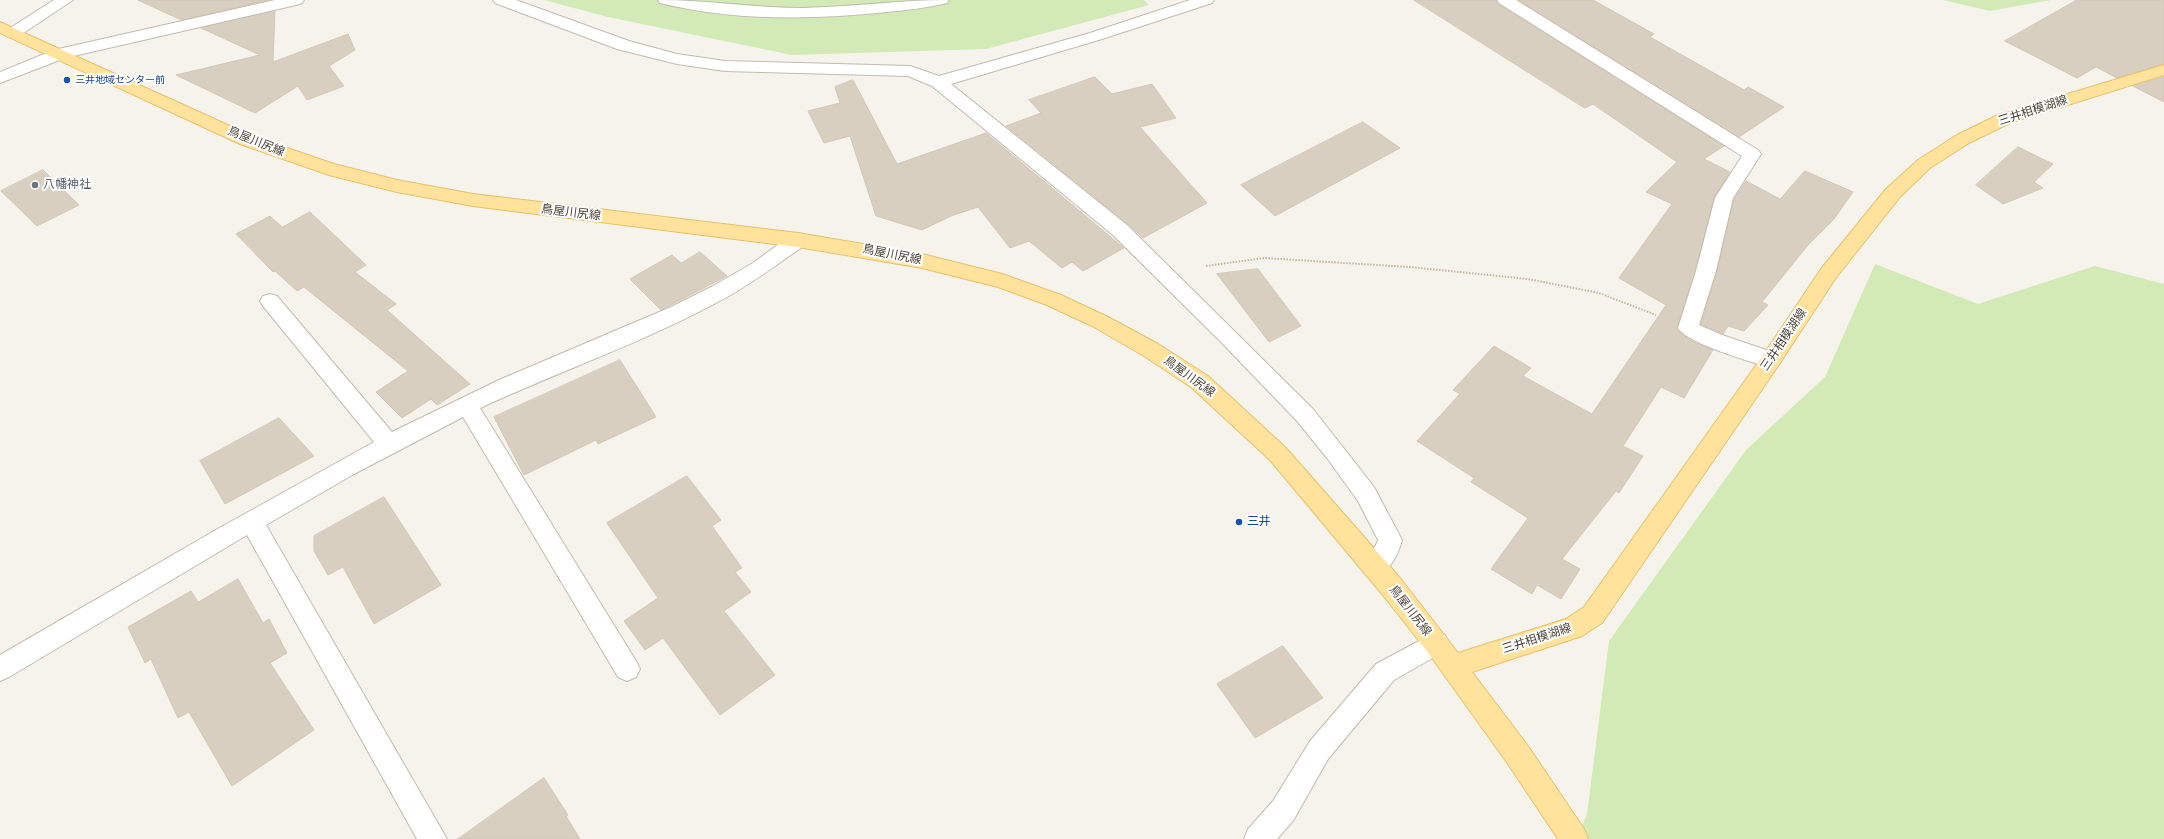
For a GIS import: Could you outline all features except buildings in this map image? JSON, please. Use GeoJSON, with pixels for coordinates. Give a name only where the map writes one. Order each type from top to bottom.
{"type":"FeatureCollection","features":[{"type":"Feature","properties":{"kind":"main road","name":"鳥屋川尻線"},"geometry":{"type":"LineString","coordinates":[[6,30],[246,140],[314,164],[365,178],[421,191],[514,206],[798,240],[876,252],[983,275],[1054,300],[1127,336],[1200,382],[1248,424],[1297,475],[1436,643],[1518,755],[1574,839]]}},
{"type":"Feature","properties":{"kind":"main road","name":"三井相模湖線"},"geometry":{"type":"LineString","coordinates":[[1453,666],[1573,628],[1593,615],[1771,360],[1828,274],[1893,193],[1924,164],[1963,139],[2004,119],[2164,70]]}},
{"type":"Feature","properties":{"kind":"street"},"geometry":{"type":"LineString","coordinates":[[6,30],[65,0]]}},
{"type":"Feature","properties":{"kind":"street"},"geometry":{"type":"LineString","coordinates":[[0,78],[60,54],[296,0]]}},
{"type":"Feature","properties":{"kind":"street"},"geometry":{"type":"LineString","coordinates":[[501,0],[623,45],[677,59],[725,66],[910,71],[938,82],[1120,230],[1305,416],[1366,494],[1390,540],[1387,551],[1373,566]]}},
{"type":"Feature","properties":{"kind":"street"},"geometry":{"type":"LineString","coordinates":[[666,0],[705,8],[779,14],[884,9],[941,0]]}},
{"type":"Feature","properties":{"kind":"street"},"geometry":{"type":"LineString","coordinates":[[938,82],[1096,36],[1206,0]]}},
{"type":"Feature","properties":{"kind":"street"},"geometry":{"type":"LineString","coordinates":[[1505,0],[1752,154],[1724,198],[1706,271],[1688,328],[1715,341],[1771,360]]}},
{"type":"Feature","properties":{"kind":"street"},"geometry":{"type":"LineString","coordinates":[[0,670],[252,522],[389,444],[467,405],[693,306],[767,265],[798,240]]}},
{"type":"Feature","properties":{"kind":"street"},"geometry":{"type":"LineString","coordinates":[[270,301],[389,444]]}},
{"type":"Feature","properties":{"kind":"street"},"geometry":{"type":"LineString","coordinates":[[467,405],[627,669]]}},
{"type":"Feature","properties":{"kind":"street"},"geometry":{"type":"LineString","coordinates":[[252,522],[433,839]]}},
{"type":"Feature","properties":{"kind":"street"},"geometry":{"type":"LineString","coordinates":[[1258,839],[1283,811],[1319,750],[1385,672],[1436,643]]}},
{"type":"Feature","properties":{"kind":"path"},"geometry":{"type":"LineString","coordinates":[[1163,272],[1264,258],[1410,267],[1528,279],[1599,293],[1688,328]]}},
{"type":"Feature","properties":{"kind":"green space"},"geometry":{"type":"Polygon","coordinates":[[[544,0],[1144,0],[1149,5],[986,49],[792,55],[608,17],[544,0]]]}},
{"type":"Feature","properties":{"kind":"green space"},"geometry":{"type":"Polygon","coordinates":[[[1943,0],[2051,0],[1990,11],[1943,0]]]}},
{"type":"Feature","properties":{"kind":"green space"},"geometry":{"type":"Polygon","coordinates":[[[1875,264],[1978,304],[2095,266],[2164,284],[2164,839],[1577,839],[1587,814],[1609,641],[1746,450],[1825,377],[1875,264]]]}},
{"type":"Feature","properties":{"kind":"place","name":"三井地域センター前"},"geometry":{"type":"Point","coordinates":[67,80]}},
{"type":"Feature","properties":{"kind":"place","name":"八幡神社"},"geometry":{"type":"Point","coordinates":[35,185]}},
{"type":"Feature","properties":{"kind":"place","name":"三井"},"geometry":{"type":"Point","coordinates":[1239,522]}}]}
